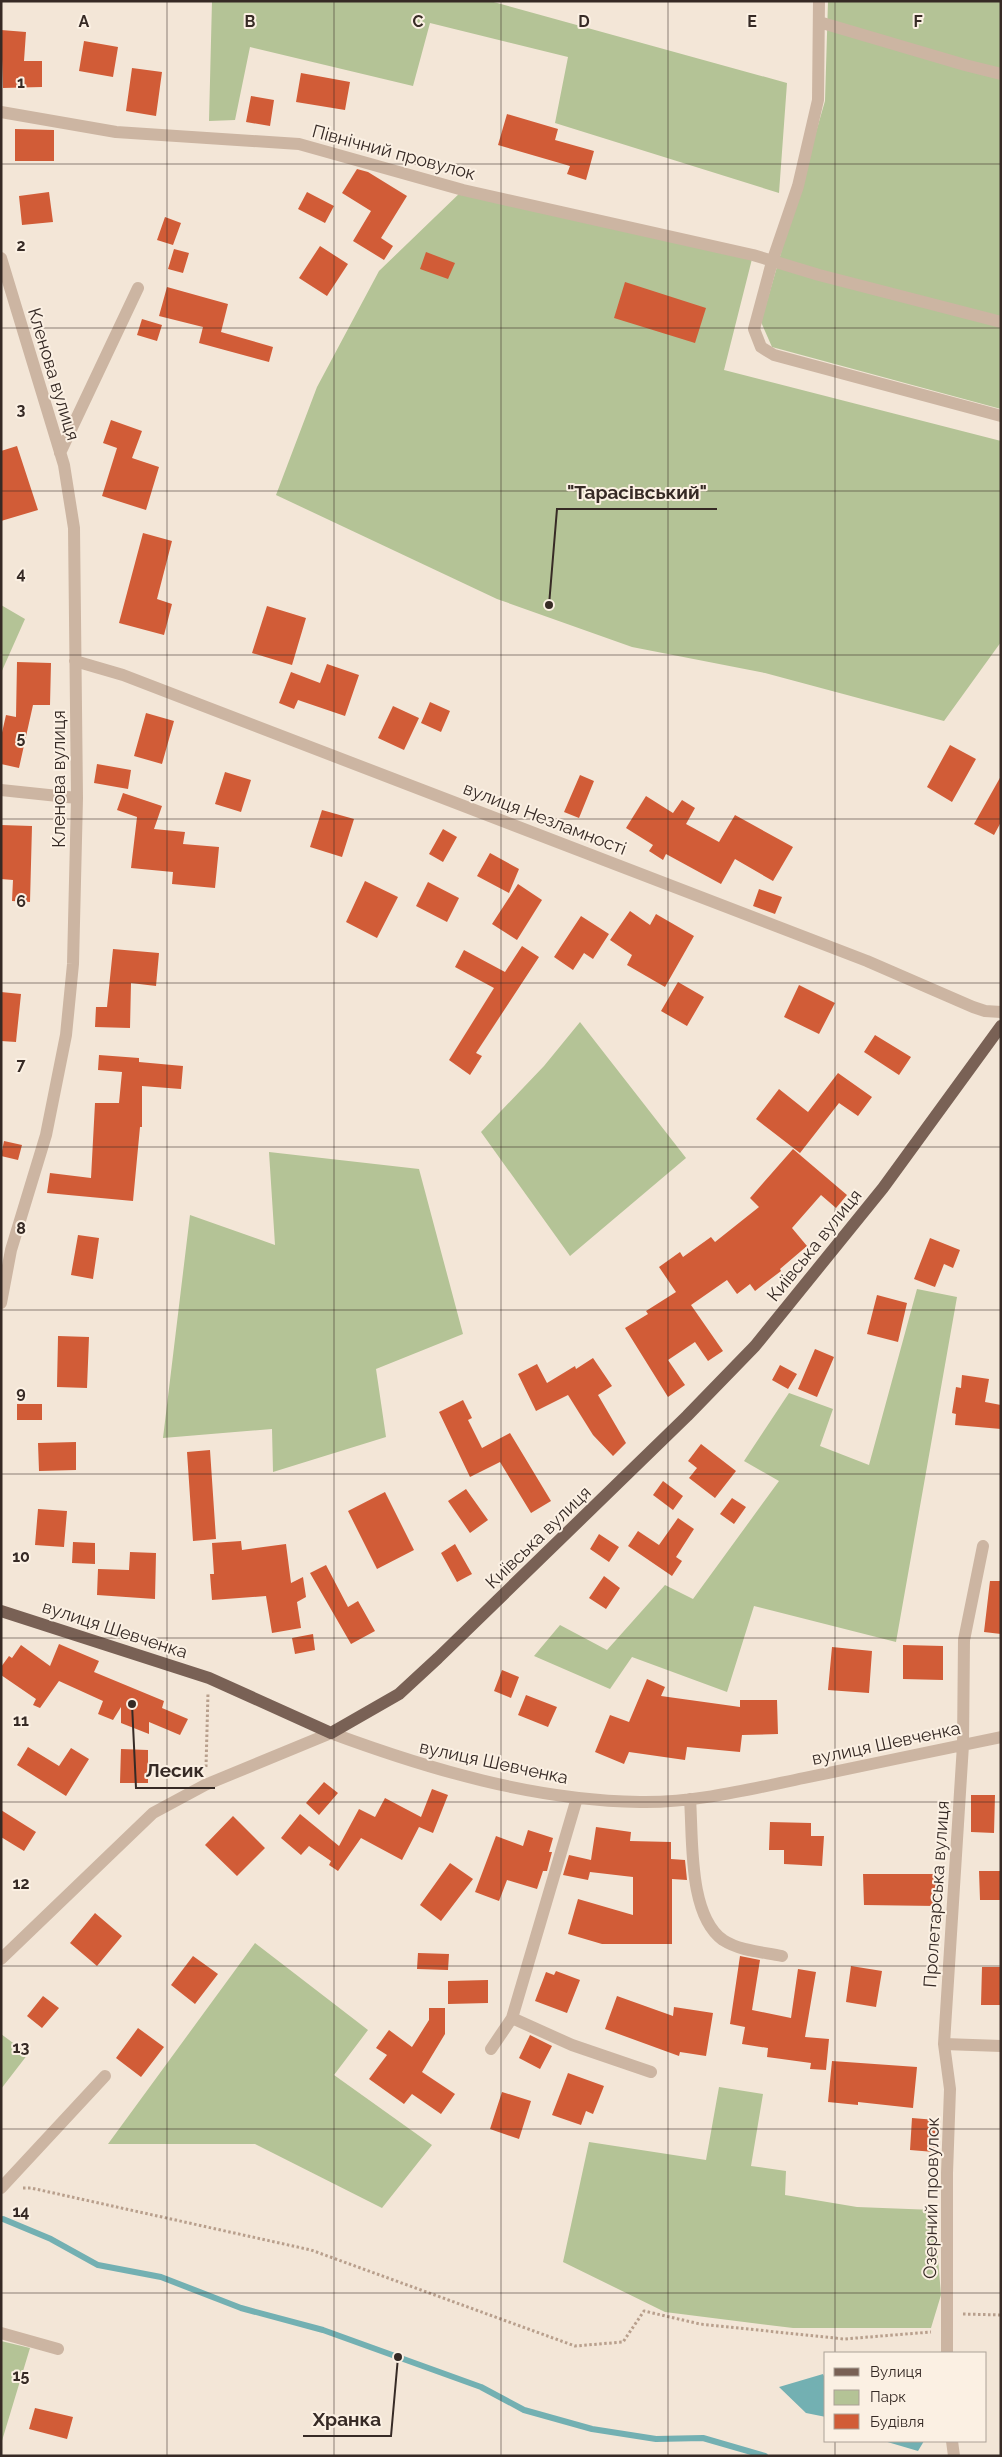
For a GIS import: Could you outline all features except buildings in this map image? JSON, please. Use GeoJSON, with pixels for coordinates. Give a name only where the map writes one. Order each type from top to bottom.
{"type":"FeatureCollection","features":[{"type":"Feature","properties":{"kind":"main road","name":"Київська вулиця"},"geometry":{"type":"LineString","coordinates":[[331,1733],[399,1694],[687,1416],[755,1346],[883,1188],[1001,1026]]}},
{"type":"Feature","properties":{"kind":"main road","name":"вулиця Шевченка"},"geometry":{"type":"LineString","coordinates":[[1,1611],[209,1678],[331,1733]]}},
{"type":"Feature","properties":{"kind":"street"},"geometry":{"type":"LineString","coordinates":[[819,1],[818,100],[798,186],[772,262],[754,329],[761,347],[774,355],[1001,416]]}},
{"type":"Feature","properties":{"kind":"street"},"geometry":{"type":"LineString","coordinates":[[819,22],[1001,74]]}},
{"type":"Feature","properties":{"kind":"street","name":"Північний провулок"},"geometry":{"type":"LineString","coordinates":[[1,112],[116,132],[299,144],[463,190],[753,255],[772,262],[1001,322]]}},
{"type":"Feature","properties":{"kind":"street","name":"Кленова вулиця"},"geometry":{"type":"LineString","coordinates":[[1,258],[68,483],[74,528],[77,798],[73,964],[66,1035],[46,1135],[11,1250],[1,1303]]}},
{"type":"Feature","properties":{"kind":"street"},"geometry":{"type":"LineString","coordinates":[[60,453],[138,288]]}},
{"type":"Feature","properties":{"kind":"street","name":"вулиця Незламності"},"geometry":{"type":"LineString","coordinates":[[75,661],[122,675],[867,961],[973,1007],[985,1011],[1001,1012]]}},
{"type":"Feature","properties":{"kind":"street"},"geometry":{"type":"LineString","coordinates":[[1,790],[77,798]]}},
{"type":"Feature","properties":{"kind":"street","name":"Пролетарська вулиця"},"geometry":{"type":"LineString","coordinates":[[944,2044],[962,1745],[964,1640],[983,1546]]}},
{"type":"Feature","properties":{"kind":"street","name":"Київська вулиця"},"geometry":{"type":"LineString","coordinates":[[1,1959],[153,1813],[205,1785],[331,1733]]}},
{"type":"Feature","properties":{"kind":"street","name":"вулиця Шевченка"},"geometry":{"type":"LineString","coordinates":[[331,1733],[445,1772],[527,1790],[577,1798],[642,1802],[690,1799],[763,1787],[1001,1737]]}},
{"type":"Feature","properties":{"kind":"street"},"geometry":{"type":"LineString","coordinates":[[490,2049],[512,2018],[577,1798]]}},
{"type":"Feature","properties":{"kind":"street"},"geometry":{"type":"LineString","coordinates":[[690,1799],[698,1901],[705,1920],[714,1932],[732,1944],[782,1956]]}},
{"type":"Feature","properties":{"kind":"street"},"geometry":{"type":"LineString","coordinates":[[512,2018],[572,2045],[651,2072]]}},
{"type":"Feature","properties":{"kind":"street"},"geometry":{"type":"LineString","coordinates":[[944,2044],[1001,2046]]}},
{"type":"Feature","properties":{"kind":"street","name":"Озерний провулок"},"geometry":{"type":"LineString","coordinates":[[944,2044],[950,2089],[947,2174],[947,2352]]}},
{"type":"Feature","properties":{"kind":"street"},"geometry":{"type":"LineString","coordinates":[[1,2188],[105,2076]]}},
{"type":"Feature","properties":{"kind":"street"},"geometry":{"type":"LineString","coordinates":[[1,2333],[58,2349]]}},
{"type":"Feature","properties":{"kind":"street"},"geometry":{"type":"LineString","coordinates":[[952,2442],[954,2456]]}},
{"type":"Feature","properties":{"kind":"path"},"geometry":{"type":"LineString","coordinates":[[205,1785],[209,1678]]}},
{"type":"Feature","properties":{"kind":"path"},"geometry":{"type":"LineString","coordinates":[[21,2188],[31,2188],[310,2250],[575,2346],[623,2342],[644,2311],[700,2324],[844,2339],[947,2330]]}},
{"type":"Feature","properties":{"kind":"path"},"geometry":{"type":"LineString","coordinates":[[947,2314],[1001,2315]]}},
{"type":"Feature","properties":{"kind":"green space"},"geometry":{"type":"Polygon","coordinates":[[[212,1],[490,1],[787,83],[779,193],[555,123],[568,57],[430,23],[413,86],[250,47],[235,120],[209,121],[212,1]]]}},
{"type":"Feature","properties":{"kind":"green space"},"geometry":{"type":"Polygon","coordinates":[[[828,1],[1001,1],[1001,409],[772,347],[761,322],[825,101],[828,1]]]}},
{"type":"Feature","properties":{"kind":"green space"},"geometry":{"type":"Polygon","coordinates":[[[463,190],[753,255],[724,370],[1001,441],[1001,642],[944,721],[765,673],[632,647],[497,599],[276,495],[317,387],[379,271],[463,190]]]}},
{"type":"Feature","properties":{"kind":"green space"},"geometry":{"type":"Polygon","coordinates":[[[1,605],[25,619],[1,673],[1,605]]]}},
{"type":"Feature","properties":{"kind":"green space"},"geometry":{"type":"Polygon","coordinates":[[[580,1022],[686,1158],[570,1256],[481,1132],[544,1066],[580,1022]]]}},
{"type":"Feature","properties":{"kind":"green space"},"geometry":{"type":"Polygon","coordinates":[[[269,1152],[419,1169],[463,1334],[376,1369],[386,1437],[273,1472],[272,1429],[163,1438],[190,1215],[275,1245],[269,1152]]]}},
{"type":"Feature","properties":{"kind":"green space"},"geometry":{"type":"Polygon","coordinates":[[[917,1289],[957,1297],[896,1642],[754,1606],[727,1692],[632,1657],[610,1689],[534,1656],[560,1625],[607,1650],[665,1585],[693,1599],[779,1481],[744,1461],[789,1393],[833,1409],[820,1446],[869,1465],[917,1289]]]}},
{"type":"Feature","properties":{"kind":"green space"},"geometry":{"type":"Polygon","coordinates":[[[255,1943],[368,2030],[334,2075],[432,2145],[382,2208],[255,2144],[108,2144],[255,1943]]]}},
{"type":"Feature","properties":{"kind":"green space"},"geometry":{"type":"Polygon","coordinates":[[[1,2034],[28,2054],[1,2089],[1,2034]]]}},
{"type":"Feature","properties":{"kind":"green space"},"geometry":{"type":"Polygon","coordinates":[[[719,2087],[763,2094],[751,2166],[786,2171],[785,2195],[857,2207],[934,2210],[941,2295],[931,2328],[793,2328],[665,2312],[563,2262],[589,2142],[706,2160],[719,2087]]]}},
{"type":"Feature","properties":{"kind":"green space"},"geometry":{"type":"Polygon","coordinates":[[[1,2341],[30,2348],[1,2444],[1,2341]]]}},
{"type":"Feature","properties":{"kind":"water"},"geometry":{"type":"Polygon","coordinates":[[[823,2374],[824,2417],[806,2413],[779,2387],[823,2374]]]}},
{"type":"Feature","properties":{"kind":"water"},"geometry":{"type":"Polygon","coordinates":[[[887,2442],[923,2442],[918,2451],[887,2442]]]}},
{"type":"Feature","properties":{"kind":"waterway"},"geometry":{"type":"LineString","coordinates":[[3,2219],[51,2239],[98,2265],[161,2277],[241,2308],[323,2330],[481,2387],[524,2410],[592,2429],[656,2439],[703,2438],[765,2456]]}},
{"type":"Feature","properties":{"kind":"place","name":"\"Тарасівський\""},"geometry":{"type":"Point","coordinates":[549,605]}},
{"type":"Feature","properties":{"kind":"place","name":"Лесик"},"geometry":{"type":"Point","coordinates":[132,1704]}},
{"type":"Feature","properties":{"kind":"place","name":"Хранка"},"geometry":{"type":"Point","coordinates":[398,2357]}}]}
